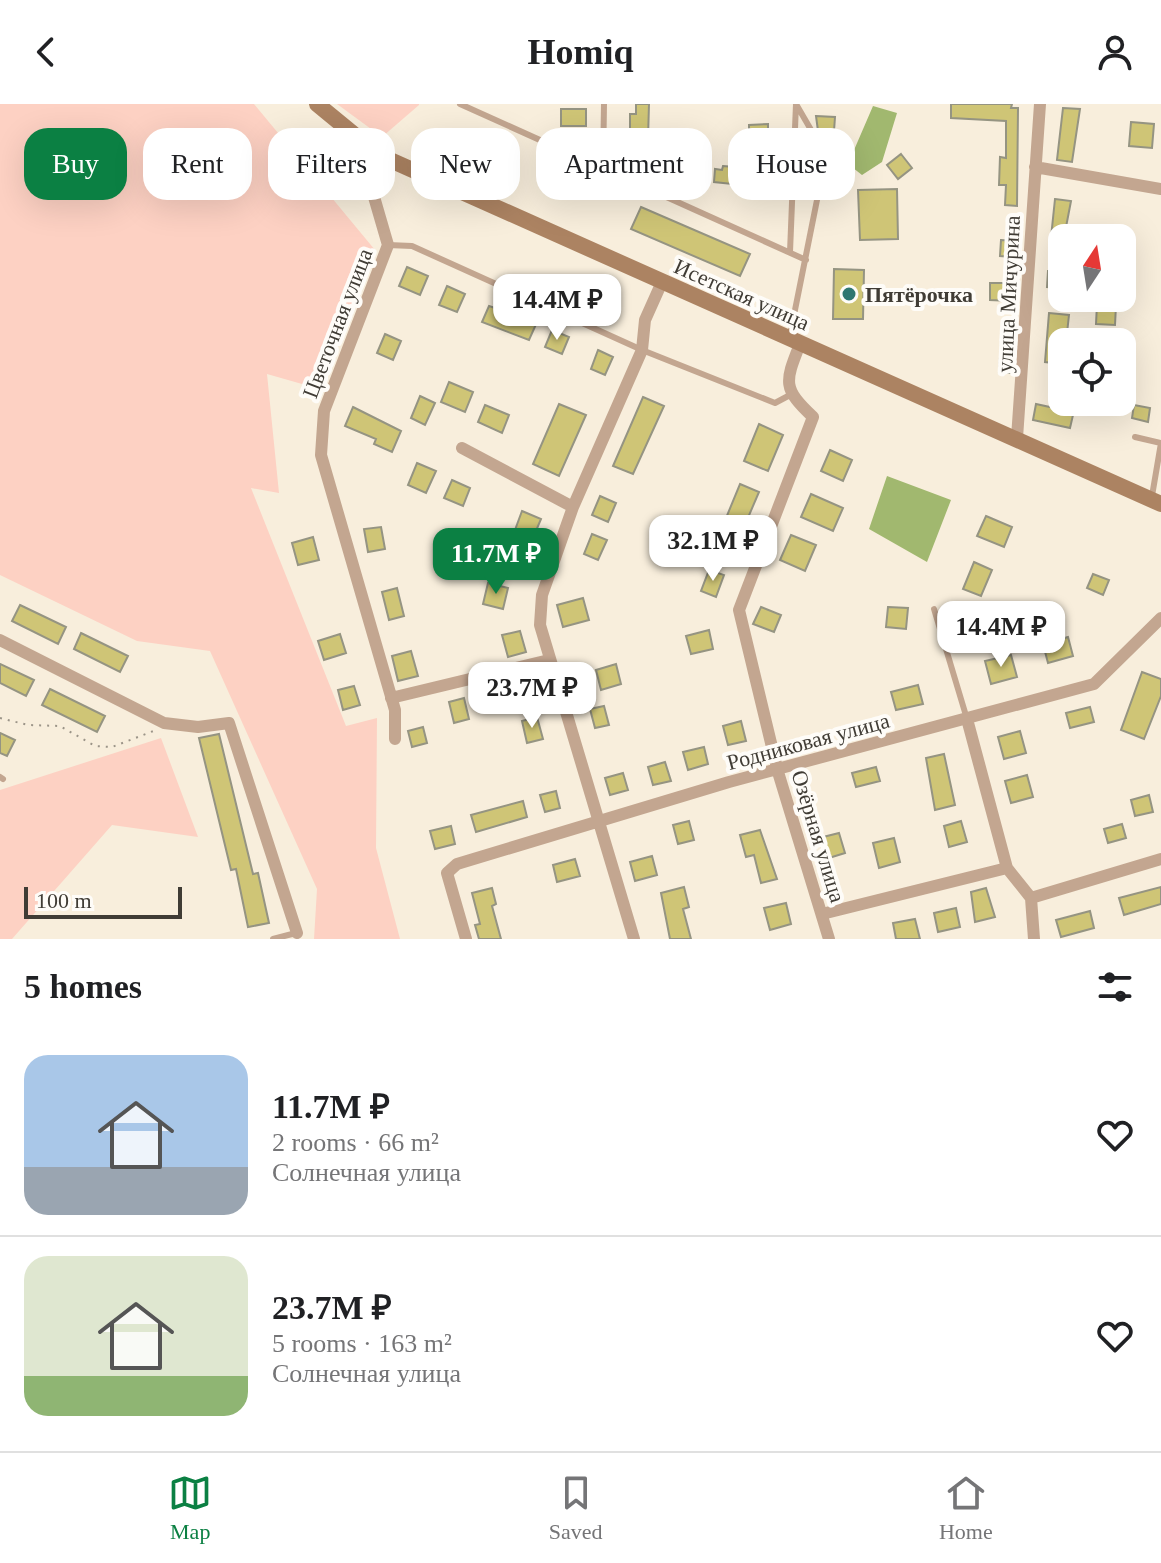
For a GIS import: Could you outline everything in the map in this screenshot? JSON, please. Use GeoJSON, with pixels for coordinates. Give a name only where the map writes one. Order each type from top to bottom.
{"type":"FeatureCollection","features":[{"type":"Feature","properties":{"kind":"main road","name":"Исетская улица"},"geometry":{"type":"LineString","coordinates":[[317,104],[346,128]]}},
{"type":"Feature","properties":{"kind":"main road","name":"Исетская улица"},"geometry":{"type":"LineString","coordinates":[[395,162],[1156,502]]}},
{"type":"Feature","properties":{"kind":"street","name":"улица Мичурина"},"geometry":{"type":"LineString","coordinates":[[1017,438],[1040,104]]}},
{"type":"Feature","properties":{"kind":"street"},"geometry":{"type":"LineString","coordinates":[[1035,167],[1161,189]]}},
{"type":"Feature","properties":{"kind":"street","name":"Цветочная улица"},"geometry":{"type":"LineString","coordinates":[[375,200],[388,245],[324,411],[321,455],[391,698],[395,739]]}},
{"type":"Feature","properties":{"kind":"street"},"geometry":{"type":"LineString","coordinates":[[634,939],[540,625],[542,595],[573,507],[642,350],[645,320],[662,282]]}},
{"type":"Feature","properties":{"kind":"street"},"geometry":{"type":"LineString","coordinates":[[790,395],[787,376],[795,341]]}},
{"type":"Feature","properties":{"kind":"street","name":"Озёрная улица"},"geometry":{"type":"LineString","coordinates":[[790,395],[813,417],[739,610],[778,772],[829,939]]}},
{"type":"Feature","properties":{"kind":"street"},"geometry":{"type":"LineString","coordinates":[[462,448],[573,507]]}},
{"type":"Feature","properties":{"kind":"street","name":"Родниковая улица"},"geometry":{"type":"LineString","coordinates":[[466,939],[447,873],[457,864],[729,782],[778,772],[1094,684],[1161,618]]}},
{"type":"Feature","properties":{"kind":"street"},"geometry":{"type":"LineString","coordinates":[[0,640],[164,723],[198,727],[229,723],[297,933]]}},
{"type":"Feature","properties":{"kind":"street"},"geometry":{"type":"LineString","coordinates":[[391,698],[549,660]]}},
{"type":"Feature","properties":{"kind":"street"},"geometry":{"type":"LineString","coordinates":[[967,719],[1007,868],[1031,898],[1034,939]]}},
{"type":"Feature","properties":{"kind":"street"},"geometry":{"type":"LineString","coordinates":[[1031,898],[1161,859]]}},
{"type":"Feature","properties":{"kind":"street"},"geometry":{"type":"LineString","coordinates":[[822,914],[1007,868]]}},
{"type":"Feature","properties":{"kind":"lane"},"geometry":{"type":"LineString","coordinates":[[460,104],[536,138]]}},
{"type":"Feature","properties":{"kind":"lane"},"geometry":{"type":"LineString","coordinates":[[604,104],[604,128]]}},
{"type":"Feature","properties":{"kind":"lane"},"geometry":{"type":"LineString","coordinates":[[790,252],[796,104]]}},
{"type":"Feature","properties":{"kind":"lane"},"geometry":{"type":"LineString","coordinates":[[795,341],[817,200],[816,144],[811,127],[796,104]]}},
{"type":"Feature","properties":{"kind":"lane"},"geometry":{"type":"LineString","coordinates":[[674,200],[806,260]]}},
{"type":"Feature","properties":{"kind":"lane"},"geometry":{"type":"LineString","coordinates":[[388,245],[412,246],[642,350],[775,403],[790,395]]}},
{"type":"Feature","properties":{"kind":"lane"},"geometry":{"type":"LineString","coordinates":[[1135,437],[1161,443],[1156,502]]}},
{"type":"Feature","properties":{"kind":"lane"},"geometry":{"type":"LineString","coordinates":[[934,609],[967,719]]}},
{"type":"Feature","properties":{"kind":"lane"},"geometry":{"type":"LineString","coordinates":[[273,939],[297,933]]}},
{"type":"Feature","properties":{"kind":"path"},"geometry":{"type":"LineString","coordinates":[[0,718],[28,725],[60,726],[95,746],[112,747],[151,735],[164,723]]}},
{"type":"Feature","properties":{"kind":"shaded area"},"geometry":{"type":"Polygon","coordinates":[[[0,104],[254,104],[274,128],[268,128],[268,200],[334,200],[375,250],[316,388],[267,374],[279,493],[251,488],[346,726],[377,718],[376,848],[400,939],[314,939],[317,889],[210,651],[137,641],[0,575],[0,104]]]}},
{"type":"Feature","properties":{"kind":"shaded area"},"geometry":{"type":"Polygon","coordinates":[[[337,104],[419,104],[392,128],[370,128],[337,104]]]}},
{"type":"Feature","properties":{"kind":"shaded area"},"geometry":{"type":"Polygon","coordinates":[[[873,106],[897,113],[882,162],[862,175],[855,170],[855,148],[873,106]]]}},
{"type":"Feature","properties":{"kind":"shaded area"},"geometry":{"type":"Polygon","coordinates":[[[887,476],[951,500],[927,562],[869,529],[887,476]]]}},
{"type":"Feature","properties":{"kind":"shaded area"},"geometry":{"type":"Polygon","coordinates":[[[161,738],[198,837],[112,825],[12,939],[0,939],[0,790],[161,738]]]}},
{"type":"Feature","properties":{"kind":"building"},"geometry":{"type":"Polygon","coordinates":[[[636,104],[649,104],[648,128],[630,128],[630,114],[636,114],[636,104]]]}},
{"type":"Feature","properties":{"kind":"building"},"geometry":{"type":"Polygon","coordinates":[[[951,104],[1012,104],[1011,108],[1018,108],[1017,206],[1005,205],[1006,185],[999,185],[1000,157],[1006,158],[1006,121],[951,118],[951,104]]]}},
{"type":"Feature","properties":{"kind":"building"},"geometry":{"type":"Polygon","coordinates":[[[1063,108],[1080,109],[1072,162],[1057,160],[1063,108]]]}},
{"type":"Feature","properties":{"kind":"building"},"geometry":{"type":"Polygon","coordinates":[[[561,109],[586,109],[586,126],[561,126],[561,109]]]}},
{"type":"Feature","properties":{"kind":"building"},"geometry":{"type":"Polygon","coordinates":[[[816,116],[835,117],[834,128],[818,128],[816,116]]]}},
{"type":"Feature","properties":{"kind":"building"},"geometry":{"type":"Polygon","coordinates":[[[1131,122],[1154,124],[1152,148],[1129,146],[1131,122]]]}},
{"type":"Feature","properties":{"kind":"building"},"geometry":{"type":"Polygon","coordinates":[[[768,124],[768,128],[749,128],[749,125],[768,124]]]}},
{"type":"Feature","properties":{"kind":"building"},"geometry":{"type":"Polygon","coordinates":[[[901,154],[912,168],[898,179],[887,165],[901,154]]]}},
{"type":"Feature","properties":{"kind":"building"},"geometry":{"type":"Polygon","coordinates":[[[723,166],[728,166],[728,184],[714,182],[715,169],[722,170],[723,166]]]}},
{"type":"Feature","properties":{"kind":"building"},"geometry":{"type":"Polygon","coordinates":[[[897,189],[898,239],[860,240],[858,190],[897,189]]]}},
{"type":"Feature","properties":{"kind":"building"},"geometry":{"type":"Polygon","coordinates":[[[1055,199],[1071,201],[1067,224],[1052,224],[1055,199]]]}},
{"type":"Feature","properties":{"kind":"building"},"geometry":{"type":"Polygon","coordinates":[[[641,207],[750,254],[740,276],[631,229],[641,207]]]}},
{"type":"Feature","properties":{"kind":"building"},"geometry":{"type":"Polygon","coordinates":[[[1001,240],[1013,241],[1012,257],[1000,256],[1001,240]]]}},
{"type":"Feature","properties":{"kind":"building"},"geometry":{"type":"Polygon","coordinates":[[[407,267],[428,276],[420,295],[399,286],[407,267]]]}},
{"type":"Feature","properties":{"kind":"building","name":"Пятёрочка"},"geometry":{"type":"Polygon","coordinates":[[[834,269],[864,270],[863,319],[833,319],[834,269]]]}},
{"type":"Feature","properties":{"kind":"building"},"geometry":{"type":"Polygon","coordinates":[[[990,283],[1012,283],[1011,301],[990,300],[990,283]]]}},
{"type":"Feature","properties":{"kind":"building"},"geometry":{"type":"Polygon","coordinates":[[[447,286],[465,294],[457,312],[439,305],[447,286]]]}},
{"type":"Feature","properties":{"kind":"building"},"geometry":{"type":"Polygon","coordinates":[[[489,306],[537,322],[529,340],[482,322],[489,306]]]}},
{"type":"Feature","properties":{"kind":"building"},"geometry":{"type":"Polygon","coordinates":[[[1097,312],[1116,312],[1115,325],[1096,324],[1097,312]]]}},
{"type":"Feature","properties":{"kind":"building"},"geometry":{"type":"Polygon","coordinates":[[[1049,313],[1069,315],[1068,328],[1048,328],[1048,362],[1045,362],[1049,313]]]}},
{"type":"Feature","properties":{"kind":"building"},"geometry":{"type":"Polygon","coordinates":[[[552,330],[569,337],[562,354],[545,347],[552,330]]]}},
{"type":"Feature","properties":{"kind":"building"},"geometry":{"type":"Polygon","coordinates":[[[385,334],[401,341],[393,360],[377,353],[385,334]]]}},
{"type":"Feature","properties":{"kind":"building"},"geometry":{"type":"Polygon","coordinates":[[[598,350],[613,357],[605,375],[591,369],[598,350]]]}},
{"type":"Feature","properties":{"kind":"building"},"geometry":{"type":"Polygon","coordinates":[[[1000,357],[1012,358],[1011,373],[999,372],[1000,357]]]}},
{"type":"Feature","properties":{"kind":"building"},"geometry":{"type":"Polygon","coordinates":[[[449,382],[473,392],[465,412],[441,402],[449,382]]]}},
{"type":"Feature","properties":{"kind":"building"},"geometry":{"type":"Polygon","coordinates":[[[420,396],[435,403],[425,425],[411,418],[420,396]]]}},
{"type":"Feature","properties":{"kind":"building"},"geometry":{"type":"Polygon","coordinates":[[[643,397],[664,406],[633,474],[613,466],[643,397]]]}},
{"type":"Feature","properties":{"kind":"building"},"geometry":{"type":"Polygon","coordinates":[[[559,404],[586,415],[559,476],[533,464],[559,404]]]}},
{"type":"Feature","properties":{"kind":"building"},"geometry":{"type":"Polygon","coordinates":[[[1036,404],[1048,407],[1048,416],[1073,416],[1070,428],[1033,420],[1036,404]]]}},
{"type":"Feature","properties":{"kind":"building"},"geometry":{"type":"Polygon","coordinates":[[[485,405],[509,415],[502,433],[478,422],[485,405]]]}},
{"type":"Feature","properties":{"kind":"building"},"geometry":{"type":"Polygon","coordinates":[[[1136,405],[1150,408],[1148,422],[1132,418],[1136,416],[1136,405]]]}},
{"type":"Feature","properties":{"kind":"building"},"geometry":{"type":"Polygon","coordinates":[[[353,407],[401,431],[392,452],[374,444],[376,439],[345,426],[353,407]]]}},
{"type":"Feature","properties":{"kind":"building"},"geometry":{"type":"Polygon","coordinates":[[[759,424],[783,435],[768,471],[744,461],[759,424]]]}},
{"type":"Feature","properties":{"kind":"building"},"geometry":{"type":"Polygon","coordinates":[[[830,450],[852,460],[843,481],[821,471],[830,450]]]}},
{"type":"Feature","properties":{"kind":"building"},"geometry":{"type":"Polygon","coordinates":[[[417,463],[436,471],[426,493],[408,485],[417,463]]]}},
{"type":"Feature","properties":{"kind":"building"},"geometry":{"type":"Polygon","coordinates":[[[452,480],[470,488],[463,506],[444,498],[452,480]]]}},
{"type":"Feature","properties":{"kind":"building"},"geometry":{"type":"Polygon","coordinates":[[[740,484],[759,492],[735,548],[717,540],[740,484]]]}},
{"type":"Feature","properties":{"kind":"building"},"geometry":{"type":"Polygon","coordinates":[[[811,494],[843,508],[833,531],[801,517],[811,494]]]}},
{"type":"Feature","properties":{"kind":"building"},"geometry":{"type":"Polygon","coordinates":[[[600,496],[616,503],[608,522],[592,515],[600,496]]]}},
{"type":"Feature","properties":{"kind":"building"},"geometry":{"type":"Polygon","coordinates":[[[522,511],[541,519],[533,538],[515,530],[522,511]]]}},
{"type":"Feature","properties":{"kind":"building"},"geometry":{"type":"Polygon","coordinates":[[[986,516],[1012,527],[1004,547],[977,536],[986,516]]]}},
{"type":"Feature","properties":{"kind":"building"},"geometry":{"type":"Polygon","coordinates":[[[381,527],[385,549],[368,552],[364,529],[381,527]]]}},
{"type":"Feature","properties":{"kind":"building"},"geometry":{"type":"Polygon","coordinates":[[[592,534],[607,540],[598,560],[584,554],[592,534]]]}},
{"type":"Feature","properties":{"kind":"building"},"geometry":{"type":"Polygon","coordinates":[[[791,535],[816,545],[805,571],[780,560],[791,535]]]}},
{"type":"Feature","properties":{"kind":"building"},"geometry":{"type":"Polygon","coordinates":[[[313,537],[319,560],[298,565],[292,543],[313,537]]]}},
{"type":"Feature","properties":{"kind":"building"},"geometry":{"type":"Polygon","coordinates":[[[508,550],[527,558],[519,576],[500,568],[508,550]]]}},
{"type":"Feature","properties":{"kind":"building"},"geometry":{"type":"Polygon","coordinates":[[[974,562],[992,570],[981,596],[963,589],[974,562]]]}},
{"type":"Feature","properties":{"kind":"building"},"geometry":{"type":"Polygon","coordinates":[[[709,570],[724,575],[716,597],[701,591],[709,570]]]}},
{"type":"Feature","properties":{"kind":"building"},"geometry":{"type":"Polygon","coordinates":[[[1093,574],[1109,580],[1103,595],[1087,588],[1093,574]]]}},
{"type":"Feature","properties":{"kind":"building"},"geometry":{"type":"Polygon","coordinates":[[[488,583],[508,588],[503,609],[483,604],[488,583]]]}},
{"type":"Feature","properties":{"kind":"building"},"geometry":{"type":"Polygon","coordinates":[[[397,588],[404,616],[389,620],[382,592],[397,588]]]}},
{"type":"Feature","properties":{"kind":"building"},"geometry":{"type":"Polygon","coordinates":[[[583,598],[589,620],[563,627],[557,605],[583,598]]]}},
{"type":"Feature","properties":{"kind":"building"},"geometry":{"type":"Polygon","coordinates":[[[20,605],[66,627],[58,644],[12,621],[20,605]]]}},
{"type":"Feature","properties":{"kind":"building"},"geometry":{"type":"Polygon","coordinates":[[[761,607],[781,615],[774,632],[753,624],[761,607]]]}},
{"type":"Feature","properties":{"kind":"building"},"geometry":{"type":"Polygon","coordinates":[[[888,607],[908,608],[906,629],[886,627],[888,607]]]}},
{"type":"Feature","properties":{"kind":"building"},"geometry":{"type":"Polygon","coordinates":[[[983,612],[988,629],[970,634],[966,617],[983,612]]]}},
{"type":"Feature","properties":{"kind":"building"},"geometry":{"type":"Polygon","coordinates":[[[709,630],[713,649],[691,654],[686,636],[709,630]]]}},
{"type":"Feature","properties":{"kind":"building"},"geometry":{"type":"Polygon","coordinates":[[[520,631],[526,652],[508,657],[502,635],[520,631]]]}},
{"type":"Feature","properties":{"kind":"building"},"geometry":{"type":"Polygon","coordinates":[[[81,633],[128,656],[120,672],[74,649],[81,633]]]}},
{"type":"Feature","properties":{"kind":"building"},"geometry":{"type":"Polygon","coordinates":[[[340,634],[346,653],[324,660],[318,641],[340,634]]]}},
{"type":"Feature","properties":{"kind":"building"},"geometry":{"type":"Polygon","coordinates":[[[1068,637],[1073,656],[1048,663],[1043,644],[1068,637]]]}},
{"type":"Feature","properties":{"kind":"building"},"geometry":{"type":"Polygon","coordinates":[[[411,651],[418,676],[398,681],[392,656],[411,651]]]}},
{"type":"Feature","properties":{"kind":"building"},"geometry":{"type":"Polygon","coordinates":[[[1011,655],[1017,677],[991,684],[985,661],[1011,655]]]}},
{"type":"Feature","properties":{"kind":"building"},"geometry":{"type":"Polygon","coordinates":[[[0,664],[34,680],[26,696],[0,683],[0,664]]]}},
{"type":"Feature","properties":{"kind":"building"},"geometry":{"type":"Polygon","coordinates":[[[616,664],[621,684],[601,690],[596,670],[616,664]]]}},
{"type":"Feature","properties":{"kind":"building"},"geometry":{"type":"Polygon","coordinates":[[[1142,672],[1161,679],[1161,696],[1144,739],[1121,730],[1142,672]]]}},
{"type":"Feature","properties":{"kind":"building"},"geometry":{"type":"Polygon","coordinates":[[[530,676],[533,691],[516,695],[513,680],[530,676]]]}},
{"type":"Feature","properties":{"kind":"building"},"geometry":{"type":"Polygon","coordinates":[[[918,685],[923,704],[896,710],[891,692],[918,685]]]}},
{"type":"Feature","properties":{"kind":"building"},"geometry":{"type":"Polygon","coordinates":[[[354,686],[360,705],[343,710],[338,690],[354,686]]]}},
{"type":"Feature","properties":{"kind":"building"},"geometry":{"type":"Polygon","coordinates":[[[50,689],[105,716],[97,732],[42,705],[50,689]]]}},
{"type":"Feature","properties":{"kind":"building"},"geometry":{"type":"Polygon","coordinates":[[[464,698],[469,719],[454,723],[449,702],[464,698]]]}},
{"type":"Feature","properties":{"kind":"building"},"geometry":{"type":"Polygon","coordinates":[[[604,706],[609,725],[595,728],[590,709],[604,706]]]}},
{"type":"Feature","properties":{"kind":"building"},"geometry":{"type":"Polygon","coordinates":[[[1090,707],[1094,722],[1070,728],[1066,713],[1090,707]]]}},
{"type":"Feature","properties":{"kind":"building"},"geometry":{"type":"Polygon","coordinates":[[[537,717],[543,739],[527,743],[522,721],[537,717]]]}},
{"type":"Feature","properties":{"kind":"building"},"geometry":{"type":"Polygon","coordinates":[[[741,721],[746,741],[728,745],[723,726],[741,721]]]}},
{"type":"Feature","properties":{"kind":"building"},"geometry":{"type":"Polygon","coordinates":[[[423,727],[427,743],[412,747],[408,731],[423,727]]]}},
{"type":"Feature","properties":{"kind":"building"},"geometry":{"type":"Polygon","coordinates":[[[1020,731],[1026,753],[1004,759],[998,737],[1020,731]]]}},
{"type":"Feature","properties":{"kind":"building"},"geometry":{"type":"Polygon","coordinates":[[[0,733],[15,740],[7,756],[0,753],[0,733]]]}},
{"type":"Feature","properties":{"kind":"building"},"geometry":{"type":"Polygon","coordinates":[[[219,734],[253,874],[258,873],[269,923],[248,927],[236,869],[231,870],[199,738],[219,734]]]}},
{"type":"Feature","properties":{"kind":"building"},"geometry":{"type":"Polygon","coordinates":[[[704,747],[708,764],[688,770],[683,752],[704,747]]]}},
{"type":"Feature","properties":{"kind":"building"},"geometry":{"type":"Polygon","coordinates":[[[944,754],[955,805],[935,810],[926,758],[944,754]]]}},
{"type":"Feature","properties":{"kind":"building"},"geometry":{"type":"Polygon","coordinates":[[[665,762],[671,781],[653,785],[648,767],[665,762]]]}},
{"type":"Feature","properties":{"kind":"building"},"geometry":{"type":"Polygon","coordinates":[[[876,767],[880,781],[856,787],[852,773],[876,767]]]}},
{"type":"Feature","properties":{"kind":"building"},"geometry":{"type":"Polygon","coordinates":[[[623,773],[628,790],[610,795],[605,778],[623,773]]]}},
{"type":"Feature","properties":{"kind":"building"},"geometry":{"type":"Polygon","coordinates":[[[1027,775],[1033,797],[1011,803],[1005,781],[1027,775]]]}},
{"type":"Feature","properties":{"kind":"building"},"geometry":{"type":"Polygon","coordinates":[[[556,791],[560,808],[545,812],[540,795],[556,791]]]}},
{"type":"Feature","properties":{"kind":"building"},"geometry":{"type":"Polygon","coordinates":[[[1149,795],[1153,812],[1135,816],[1131,800],[1149,795]]]}},
{"type":"Feature","properties":{"kind":"building"},"geometry":{"type":"Polygon","coordinates":[[[523,801],[527,817],[476,832],[471,815],[523,801]]]}},
{"type":"Feature","properties":{"kind":"building"},"geometry":{"type":"Polygon","coordinates":[[[689,821],[694,840],[678,844],[673,825],[689,821]]]}},
{"type":"Feature","properties":{"kind":"building"},"geometry":{"type":"Polygon","coordinates":[[[961,821],[967,842],[949,847],[944,826],[961,821]]]}},
{"type":"Feature","properties":{"kind":"building"},"geometry":{"type":"Polygon","coordinates":[[[1122,824],[1126,838],[1108,843],[1104,829],[1122,824]]]}},
{"type":"Feature","properties":{"kind":"building"},"geometry":{"type":"Polygon","coordinates":[[[451,826],[455,844],[435,849],[430,831],[451,826]]]}},
{"type":"Feature","properties":{"kind":"building"},"geometry":{"type":"Polygon","coordinates":[[[760,830],[777,879],[761,883],[754,855],[746,857],[740,835],[760,830]]]}},
{"type":"Feature","properties":{"kind":"building"},"geometry":{"type":"Polygon","coordinates":[[[839,833],[845,853],[829,858],[823,837],[839,833]]]}},
{"type":"Feature","properties":{"kind":"building"},"geometry":{"type":"Polygon","coordinates":[[[894,838],[900,862],[879,868],[873,843],[894,838]]]}},
{"type":"Feature","properties":{"kind":"building"},"geometry":{"type":"Polygon","coordinates":[[[652,856],[657,875],[635,881],[630,862],[652,856]]]}},
{"type":"Feature","properties":{"kind":"building"},"geometry":{"type":"Polygon","coordinates":[[[575,859],[580,876],[557,882],[553,865],[575,859]]]}},
{"type":"Feature","properties":{"kind":"building"},"geometry":{"type":"Polygon","coordinates":[[[684,887],[689,907],[683,909],[691,939],[670,939],[661,893],[684,887]]]}},
{"type":"Feature","properties":{"kind":"building"},"geometry":{"type":"Polygon","coordinates":[[[1161,887],[1161,904],[1124,915],[1119,898],[1161,887]]]}},
{"type":"Feature","properties":{"kind":"building"},"geometry":{"type":"Polygon","coordinates":[[[492,888],[496,904],[492,906],[501,939],[479,939],[475,925],[480,924],[472,893],[492,888]]]}},
{"type":"Feature","properties":{"kind":"building"},"geometry":{"type":"Polygon","coordinates":[[[986,888],[995,917],[975,922],[971,892],[986,888]]]}},
{"type":"Feature","properties":{"kind":"building"},"geometry":{"type":"Polygon","coordinates":[[[786,903],[791,924],[770,930],[764,908],[786,903]]]}},
{"type":"Feature","properties":{"kind":"building"},"geometry":{"type":"Polygon","coordinates":[[[956,908],[960,927],[938,932],[934,913],[956,908]]]}},
{"type":"Feature","properties":{"kind":"building"},"geometry":{"type":"Polygon","coordinates":[[[1090,911],[1094,928],[1061,937],[1056,920],[1090,911]]]}},
{"type":"Feature","properties":{"kind":"building"},"geometry":{"type":"Polygon","coordinates":[[[915,919],[920,939],[896,939],[893,923],[915,919]]]}},
{"type":"Feature","properties":{"kind":"place","name":"Пятёрочка"},"geometry":{"type":"Point","coordinates":[849,294]}}]}
